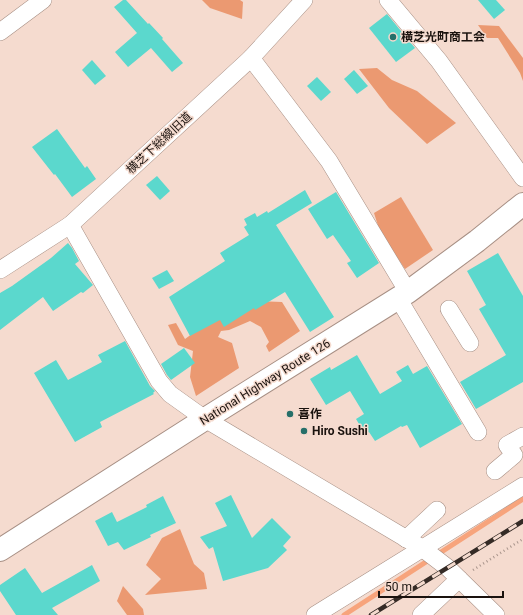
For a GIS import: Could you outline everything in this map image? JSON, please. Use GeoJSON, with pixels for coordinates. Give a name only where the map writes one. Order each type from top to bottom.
{"type":"FeatureCollection","features":[{"type":"Feature","properties":{"kind":"highway","name":"National Highway Route 126"},"geometry":{"type":"LineString","coordinates":[[0,550],[403,295],[523,204]]}},
{"type":"Feature","properties":{"kind":"street"},"geometry":{"type":"LineString","coordinates":[[0,32],[43,0]]}},
{"type":"Feature","properties":{"kind":"street","name":"横芝下総線旧道"},"geometry":{"type":"LineString","coordinates":[[0,270],[70,225],[251,58],[304,0]]}},
{"type":"Feature","properties":{"kind":"street"},"geometry":{"type":"LineString","coordinates":[[388,0],[439,61],[523,178]]}},
{"type":"Feature","properties":{"kind":"street"},"geometry":{"type":"LineString","coordinates":[[251,58],[329,161],[478,432]]}},
{"type":"Feature","properties":{"kind":"street"},"geometry":{"type":"LineString","coordinates":[[70,225],[159,381],[170,394],[205,419],[424,549],[448,568],[496,615]]}},
{"type":"Feature","properties":{"kind":"street"},"geometry":{"type":"LineString","coordinates":[[449,309],[470,343]]}},
{"type":"Feature","properties":{"kind":"street"},"geometry":{"type":"LineString","coordinates":[[495,471],[514,455],[507,445],[523,436]]}},
{"type":"Feature","properties":{"kind":"street"},"geometry":{"type":"LineString","coordinates":[[315,615],[424,549],[523,486]]}},
{"type":"Feature","properties":{"kind":"street"},"geometry":{"type":"LineString","coordinates":[[406,539],[437,510]]}},
{"type":"Feature","properties":{"kind":"street"},"geometry":{"type":"LineString","coordinates":[[420,615],[459,579]]}},
{"type":"Feature","properties":{"kind":"path"},"geometry":{"type":"LineString","coordinates":[[459,579],[523,539]]}},
{"type":"Feature","properties":{"kind":"shaded area"},"geometry":{"type":"Polygon","coordinates":[[[202,0],[240,0],[243,2],[242,19],[210,8],[202,0]]]}},
{"type":"Feature","properties":{"kind":"shaded area"},"geometry":{"type":"Polygon","coordinates":[[[478,25],[499,26],[523,58],[523,81],[520,73],[498,38],[487,38],[478,25]]]}},
{"type":"Feature","properties":{"kind":"shaded area"},"geometry":{"type":"Polygon","coordinates":[[[377,68],[392,80],[417,91],[456,123],[427,144],[389,108],[359,69],[377,68]]]}},
{"type":"Feature","properties":{"kind":"shaded area"},"geometry":{"type":"Polygon","coordinates":[[[401,197],[433,250],[405,269],[380,232],[374,213],[401,197]]]}},
{"type":"Feature","properties":{"kind":"shaded area"},"geometry":{"type":"Polygon","coordinates":[[[256,301],[282,302],[300,331],[269,352],[266,346],[269,342],[261,327],[250,321],[229,330],[221,331],[218,337],[232,343],[239,368],[196,396],[190,377],[193,351],[178,345],[168,325],[176,323],[185,339],[211,320],[256,301]]]}},
{"type":"Feature","properties":{"kind":"shaded area"},"geometry":{"type":"Polygon","coordinates":[[[180,529],[194,564],[204,573],[207,589],[145,595],[161,579],[146,565],[162,538],[180,529]]]}},
{"type":"Feature","properties":{"kind":"shaded area"},"geometry":{"type":"Polygon","coordinates":[[[123,586],[143,609],[144,615],[127,615],[117,601],[123,586]]]}},
{"type":"Feature","properties":{"kind":"building"},"geometry":{"type":"Polygon","coordinates":[[[123,0],[126,0],[148,24],[149,23],[183,63],[172,72],[151,48],[128,67],[115,52],[137,33],[114,7],[123,0]]]}},
{"type":"Feature","properties":{"kind":"building"},"geometry":{"type":"Polygon","coordinates":[[[478,0],[496,0],[505,10],[494,19],[478,0]]]}},
{"type":"Feature","properties":{"kind":"building","name":"横芝光町商工会"},"geometry":{"type":"Polygon","coordinates":[[[387,14],[415,48],[396,62],[369,28],[387,14]]]}},
{"type":"Feature","properties":{"kind":"building"},"geometry":{"type":"Polygon","coordinates":[[[92,60],[106,76],[95,85],[82,70],[92,60]]]}},
{"type":"Feature","properties":{"kind":"building"},"geometry":{"type":"Polygon","coordinates":[[[354,70],[368,86],[357,94],[344,79],[354,70]]]}},
{"type":"Feature","properties":{"kind":"building"},"geometry":{"type":"Polygon","coordinates":[[[317,77],[331,92],[321,101],[307,86],[317,77]]]}},
{"type":"Feature","properties":{"kind":"building"},"geometry":{"type":"Polygon","coordinates":[[[57,129],[85,168],[87,166],[96,179],[72,197],[32,147],[57,129]]]}},
{"type":"Feature","properties":{"kind":"building"},"geometry":{"type":"Polygon","coordinates":[[[157,176],[170,191],[160,200],[146,185],[157,176]]]}},
{"type":"Feature","properties":{"kind":"building"},"geometry":{"type":"Polygon","coordinates":[[[305,190],[312,203],[276,225],[334,317],[310,332],[285,292],[255,310],[254,308],[224,327],[220,320],[190,336],[169,297],[225,261],[220,253],[249,235],[244,227],[247,225],[244,219],[255,213],[257,217],[267,211],[268,213],[305,190]]]}},
{"type":"Feature","properties":{"kind":"building"},"geometry":{"type":"Polygon","coordinates":[[[336,192],[379,263],[357,278],[347,263],[351,261],[333,235],[327,239],[308,209],[336,192]]]}},
{"type":"Feature","properties":{"kind":"building"},"geometry":{"type":"Polygon","coordinates":[[[68,243],[79,261],[75,264],[93,285],[83,293],[81,292],[53,311],[43,297],[0,330],[0,293],[51,258],[68,243]]]}},
{"type":"Feature","properties":{"kind":"building"},"geometry":{"type":"Polygon","coordinates":[[[498,253],[523,296],[523,382],[476,409],[460,382],[506,355],[479,309],[486,305],[467,271],[498,253]]]}},
{"type":"Feature","properties":{"kind":"building"},"geometry":{"type":"Polygon","coordinates":[[[167,270],[174,281],[159,289],[152,278],[167,270]]]}},
{"type":"Feature","properties":{"kind":"building"},"geometry":{"type":"Polygon","coordinates":[[[125,341],[150,386],[155,391],[153,393],[154,394],[100,422],[102,427],[75,442],[34,373],[56,360],[68,380],[102,362],[98,355],[125,341]]]}},
{"type":"Feature","properties":{"kind":"building"},"geometry":{"type":"Polygon","coordinates":[[[184,348],[195,363],[171,380],[161,364],[184,348]]]}},
{"type":"Feature","properties":{"kind":"building"},"geometry":{"type":"Polygon","coordinates":[[[357,355],[380,394],[402,381],[396,372],[408,365],[413,374],[427,366],[462,424],[420,448],[407,425],[401,426],[375,441],[369,432],[365,434],[356,419],[364,414],[350,391],[326,405],[310,379],[330,367],[331,370],[357,355]]]}},
{"type":"Feature","properties":{"kind":"building"},"geometry":{"type":"Polygon","coordinates":[[[231,495],[252,538],[272,518],[291,537],[283,546],[287,550],[268,568],[223,581],[213,547],[209,549],[200,537],[227,526],[215,503],[231,495]]]}},
{"type":"Feature","properties":{"kind":"building"},"geometry":{"type":"Polygon","coordinates":[[[163,496],[176,523],[150,535],[151,537],[124,550],[118,542],[108,546],[95,521],[112,512],[117,522],[147,507],[146,505],[163,496]]]}},
{"type":"Feature","properties":{"kind":"building"},"geometry":{"type":"Polygon","coordinates":[[[92,565],[100,581],[52,608],[58,615],[16,615],[0,591],[0,585],[25,568],[42,593],[92,565]]]}},
{"type":"Feature","properties":{"kind":"waterway"},"geometry":{"type":"LineString","coordinates":[[344,615],[523,499]]}},
{"type":"Feature","properties":{"kind":"railway"},"geometry":{"type":"LineString","coordinates":[[371,615],[523,521]]}},
{"type":"Feature","properties":{"kind":"place","name":"横芝光町商工会"},"geometry":{"type":"Point","coordinates":[393,37]}},
{"type":"Feature","properties":{"kind":"place","name":"喜作"},"geometry":{"type":"Point","coordinates":[290,414]}},
{"type":"Feature","properties":{"kind":"place","name":"Hiro Sushi"},"geometry":{"type":"Point","coordinates":[304,431]}}]}
